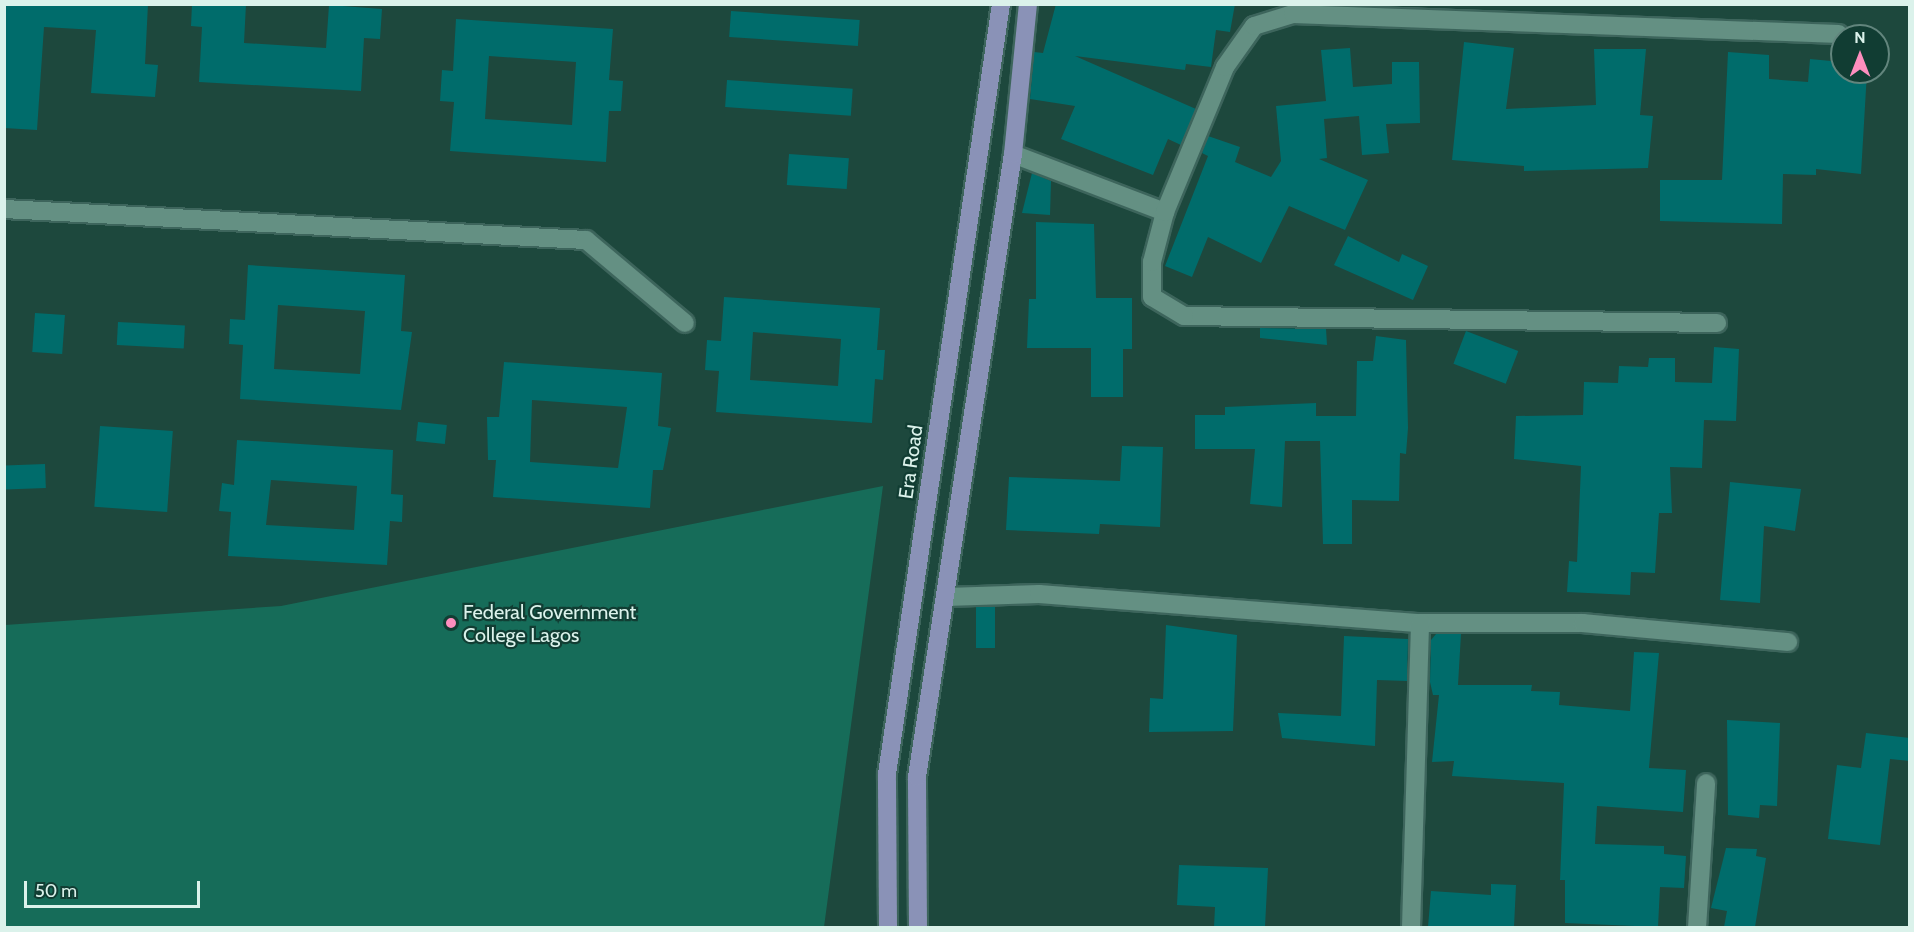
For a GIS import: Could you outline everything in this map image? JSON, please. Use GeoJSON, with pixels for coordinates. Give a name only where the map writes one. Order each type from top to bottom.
{"type":"FeatureCollection","features":[{"type":"Feature","properties":{"kind":"main road","name":"Era Road"},"geometry":{"type":"LineString","coordinates":[[888,927],[887,774],[1001,4]]}},
{"type":"Feature","properties":{"kind":"main road"},"geometry":{"type":"LineString","coordinates":[[918,927],[917,777],[1013,154],[1028,4]]}},
{"type":"Feature","properties":{"kind":"street"},"geometry":{"type":"LineString","coordinates":[[1717,323],[1184,316],[1152,297],[1152,262],[1165,212],[1225,67],[1254,26],[1293,14],[1830,34]]}},
{"type":"Feature","properties":{"kind":"street"},"geometry":{"type":"LineString","coordinates":[[1013,154],[1165,212]]}},
{"type":"Feature","properties":{"kind":"street"},"geometry":{"type":"LineString","coordinates":[[4,209],[586,240],[685,323]]}},
{"type":"Feature","properties":{"kind":"street"},"geometry":{"type":"LineString","coordinates":[[946,597],[1039,594],[1420,623],[1583,624],[1788,642]]}},
{"type":"Feature","properties":{"kind":"street"},"geometry":{"type":"LineString","coordinates":[[1411,927],[1420,623]]}},
{"type":"Feature","properties":{"kind":"street"},"geometry":{"type":"LineString","coordinates":[[1697,927],[1706,783]]}},
{"type":"Feature","properties":{"kind":"green space"},"geometry":{"type":"Polygon","coordinates":[[[883,486],[824,927],[5,927],[5,625],[281,606],[883,486]]]}},
{"type":"Feature","properties":{"kind":"building"},"geometry":{"type":"Polygon","coordinates":[[[4,4],[148,4],[145,64],[158,65],[155,97],[91,93],[96,30],[44,27],[37,130],[4,128],[4,4]]]}},
{"type":"Feature","properties":{"kind":"building"},"geometry":{"type":"Polygon","coordinates":[[[192,4],[246,4],[244,43],[326,48],[329,5],[382,9],[380,39],[364,38],[361,91],[199,82],[202,27],[191,26],[192,4]]]}},
{"type":"Feature","properties":{"kind":"building"},"geometry":{"type":"Polygon","coordinates":[[[1056,4],[1235,4],[1230,32],[1216,30],[1211,67],[1186,64],[1185,70],[1075,56],[1196,109],[1181,145],[1168,139],[1153,175],[1061,139],[1075,106],[1030,99],[1034,52],[1043,53],[1056,4]]]}},
{"type":"Feature","properties":{"kind":"building"},"geometry":{"type":"Polygon","coordinates":[[[731,11],[860,20],[858,46],[729,37],[731,11]]]}},
{"type":"Feature","properties":{"kind":"building"},"geometry":{"type":"Polygon","coordinates":[[[456,19],[613,29],[609,80],[623,81],[621,111],[609,111],[606,162],[450,151],[454,102],[440,101],[442,70],[453,71],[456,19]],[[489,56],[485,119],[572,125],[576,62],[489,56]]]}},
{"type":"Feature","properties":{"kind":"building"},"geometry":{"type":"Polygon","coordinates":[[[1464,42],[1514,48],[1506,109],[1596,105],[1594,49],[1646,49],[1640,115],[1653,116],[1648,168],[1524,171],[1524,166],[1452,160],[1464,42]]]}},
{"type":"Feature","properties":{"kind":"building"},"geometry":{"type":"Polygon","coordinates":[[[1350,48],[1353,87],[1392,84],[1392,62],[1419,62],[1420,123],[1386,124],[1389,153],[1362,155],[1359,116],[1324,119],[1327,158],[1319,159],[1368,180],[1345,230],[1289,206],[1261,263],[1208,237],[1192,277],[1165,266],[1208,156],[1202,153],[1208,136],[1240,147],[1235,162],[1271,177],[1281,161],[1276,106],[1326,101],[1321,50],[1350,48]]]}},
{"type":"Feature","properties":{"kind":"building"},"geometry":{"type":"Polygon","coordinates":[[[1728,52],[1769,55],[1769,79],[1808,82],[1810,59],[1830,61],[1830,84],[1866,84],[1861,174],[1816,169],[1816,175],[1783,174],[1782,224],[1660,221],[1660,180],[1722,180],[1728,52]]]}},
{"type":"Feature","properties":{"kind":"building"},"geometry":{"type":"Polygon","coordinates":[[[727,80],[853,89],[851,116],[725,107],[727,80]]]}},
{"type":"Feature","properties":{"kind":"building"},"geometry":{"type":"Polygon","coordinates":[[[789,154],[849,158],[847,189],[787,185],[789,154]]]}},
{"type":"Feature","properties":{"kind":"building"},"geometry":{"type":"Polygon","coordinates":[[[1032,173],[1051,181],[1050,215],[1022,213],[1032,173]]]}},
{"type":"Feature","properties":{"kind":"building"},"geometry":{"type":"Polygon","coordinates":[[[1036,222],[1094,224],[1096,298],[1132,298],[1132,349],[1123,349],[1123,397],[1091,397],[1091,348],[1027,348],[1029,299],[1036,299],[1036,222]]]}},
{"type":"Feature","properties":{"kind":"building"},"geometry":{"type":"Polygon","coordinates":[[[1348,236],[1399,262],[1402,254],[1428,266],[1413,300],[1334,265],[1348,236]]]}},
{"type":"Feature","properties":{"kind":"building"},"geometry":{"type":"Polygon","coordinates":[[[248,265],[405,275],[401,331],[412,332],[401,410],[240,399],[243,345],[229,344],[230,319],[245,320],[248,265]],[[278,305],[274,369],[360,374],[365,311],[278,305]]]}},
{"type":"Feature","properties":{"kind":"building"},"geometry":{"type":"Polygon","coordinates":[[[724,297],[880,308],[877,350],[885,350],[883,380],[875,379],[872,423],[716,412],[719,371],[705,370],[707,340],[721,341],[724,297]],[[753,332],[750,380],[838,386],[841,339],[753,332]]]}},
{"type":"Feature","properties":{"kind":"building"},"geometry":{"type":"Polygon","coordinates":[[[35,313],[65,315],[62,354],[32,352],[35,313]]]}},
{"type":"Feature","properties":{"kind":"building"},"geometry":{"type":"Polygon","coordinates":[[[118,322],[185,326],[184,348],[117,345],[118,322]]]}},
{"type":"Feature","properties":{"kind":"building"},"geometry":{"type":"Polygon","coordinates":[[[1260,328],[1326,329],[1327,345],[1260,338],[1260,328]]]}},
{"type":"Feature","properties":{"kind":"building"},"geometry":{"type":"Polygon","coordinates":[[[1466,331],[1518,351],[1506,384],[1453,364],[1466,331]]]}},
{"type":"Feature","properties":{"kind":"building"},"geometry":{"type":"Polygon","coordinates":[[[1376,336],[1406,340],[1408,428],[1406,454],[1400,453],[1399,501],[1352,500],[1352,544],[1323,544],[1320,441],[1285,441],[1282,507],[1250,504],[1255,449],[1195,449],[1195,415],[1225,415],[1225,407],[1316,403],[1316,416],[1356,416],[1357,361],[1373,361],[1376,336]]]}},
{"type":"Feature","properties":{"kind":"building"},"geometry":{"type":"Polygon","coordinates":[[[1714,347],[1739,349],[1736,421],[1704,420],[1702,468],[1670,467],[1672,513],[1659,513],[1655,573],[1631,572],[1630,595],[1567,592],[1569,561],[1577,562],[1581,466],[1514,459],[1516,416],[1583,415],[1584,382],[1618,383],[1619,366],[1648,367],[1649,358],[1675,358],[1675,382],[1712,383],[1714,347]]]}},
{"type":"Feature","properties":{"kind":"building"},"geometry":{"type":"Polygon","coordinates":[[[504,362],[662,373],[658,426],[671,428],[663,470],[653,470],[650,508],[493,497],[496,460],[488,460],[487,417],[499,417],[504,362]],[[532,400],[530,462],[618,468],[627,407],[532,400]]]}},
{"type":"Feature","properties":{"kind":"building"},"geometry":{"type":"Polygon","coordinates":[[[418,422],[447,425],[445,444],[416,441],[418,422]]]}},
{"type":"Feature","properties":{"kind":"building"},"geometry":{"type":"Polygon","coordinates":[[[100,426],[173,431],[167,512],[94,507],[100,426]]]}},
{"type":"Feature","properties":{"kind":"building"},"geometry":{"type":"Polygon","coordinates":[[[237,440],[393,450],[391,494],[403,495],[402,522],[390,521],[387,565],[228,556],[231,512],[219,511],[222,483],[234,485],[237,440]],[[271,480],[266,525],[354,530],[357,486],[271,480]]]}},
{"type":"Feature","properties":{"kind":"building"},"geometry":{"type":"Polygon","coordinates":[[[1122,446],[1163,447],[1160,527],[1100,524],[1099,534],[1006,530],[1009,477],[1120,481],[1122,446]]]}},
{"type":"Feature","properties":{"kind":"building"},"geometry":{"type":"Polygon","coordinates":[[[45,464],[46,488],[6,489],[5,465],[45,464]]]}},
{"type":"Feature","properties":{"kind":"building"},"geometry":{"type":"Polygon","coordinates":[[[1730,482],[1801,489],[1795,531],[1764,526],[1760,603],[1720,600],[1730,482]]]}},
{"type":"Feature","properties":{"kind":"building"},"geometry":{"type":"Polygon","coordinates":[[[976,607],[995,607],[995,648],[976,648],[976,607]]]}},
{"type":"Feature","properties":{"kind":"building"},"geometry":{"type":"Polygon","coordinates":[[[1166,625],[1237,635],[1233,731],[1149,732],[1150,698],[1163,699],[1166,625]]]}},
{"type":"Feature","properties":{"kind":"building"},"geometry":{"type":"Polygon","coordinates":[[[1436,634],[1461,634],[1458,685],[1532,685],[1531,691],[1560,692],[1559,705],[1630,711],[1634,652],[1659,653],[1649,768],[1686,770],[1683,812],[1597,806],[1595,844],[1664,846],[1664,854],[1686,856],[1684,888],[1660,887],[1658,927],[1565,923],[1565,880],[1560,880],[1564,783],[1452,776],[1454,761],[1432,762],[1439,695],[1433,695],[1430,682],[1431,640],[1436,634]]]}},
{"type":"Feature","properties":{"kind":"building"},"geometry":{"type":"Polygon","coordinates":[[[1344,636],[1408,639],[1407,681],[1377,680],[1375,746],[1282,738],[1278,713],[1341,716],[1344,636]]]}},
{"type":"Feature","properties":{"kind":"building"},"geometry":{"type":"Polygon","coordinates":[[[1727,720],[1780,723],[1777,806],[1760,805],[1759,818],[1728,815],[1727,720]]]}},
{"type":"Feature","properties":{"kind":"building"},"geometry":{"type":"Polygon","coordinates":[[[1866,733],[1910,738],[1910,761],[1890,759],[1880,845],[1828,839],[1837,765],[1861,768],[1866,733]]]}},
{"type":"Feature","properties":{"kind":"building"},"geometry":{"type":"Polygon","coordinates":[[[1726,848],[1757,849],[1756,856],[1766,858],[1755,927],[1724,927],[1727,911],[1711,908],[1726,848]]]}},
{"type":"Feature","properties":{"kind":"building"},"geometry":{"type":"Polygon","coordinates":[[[1179,865],[1268,868],[1265,927],[1214,927],[1215,907],[1177,905],[1179,865]]]}},
{"type":"Feature","properties":{"kind":"building"},"geometry":{"type":"Polygon","coordinates":[[[1491,884],[1516,885],[1514,927],[1428,927],[1431,891],[1491,895],[1491,884]]]}},
{"type":"Feature","properties":{"kind":"place","name":"Federal Government College Lagos"},"geometry":{"type":"Point","coordinates":[451,623]}}]}
